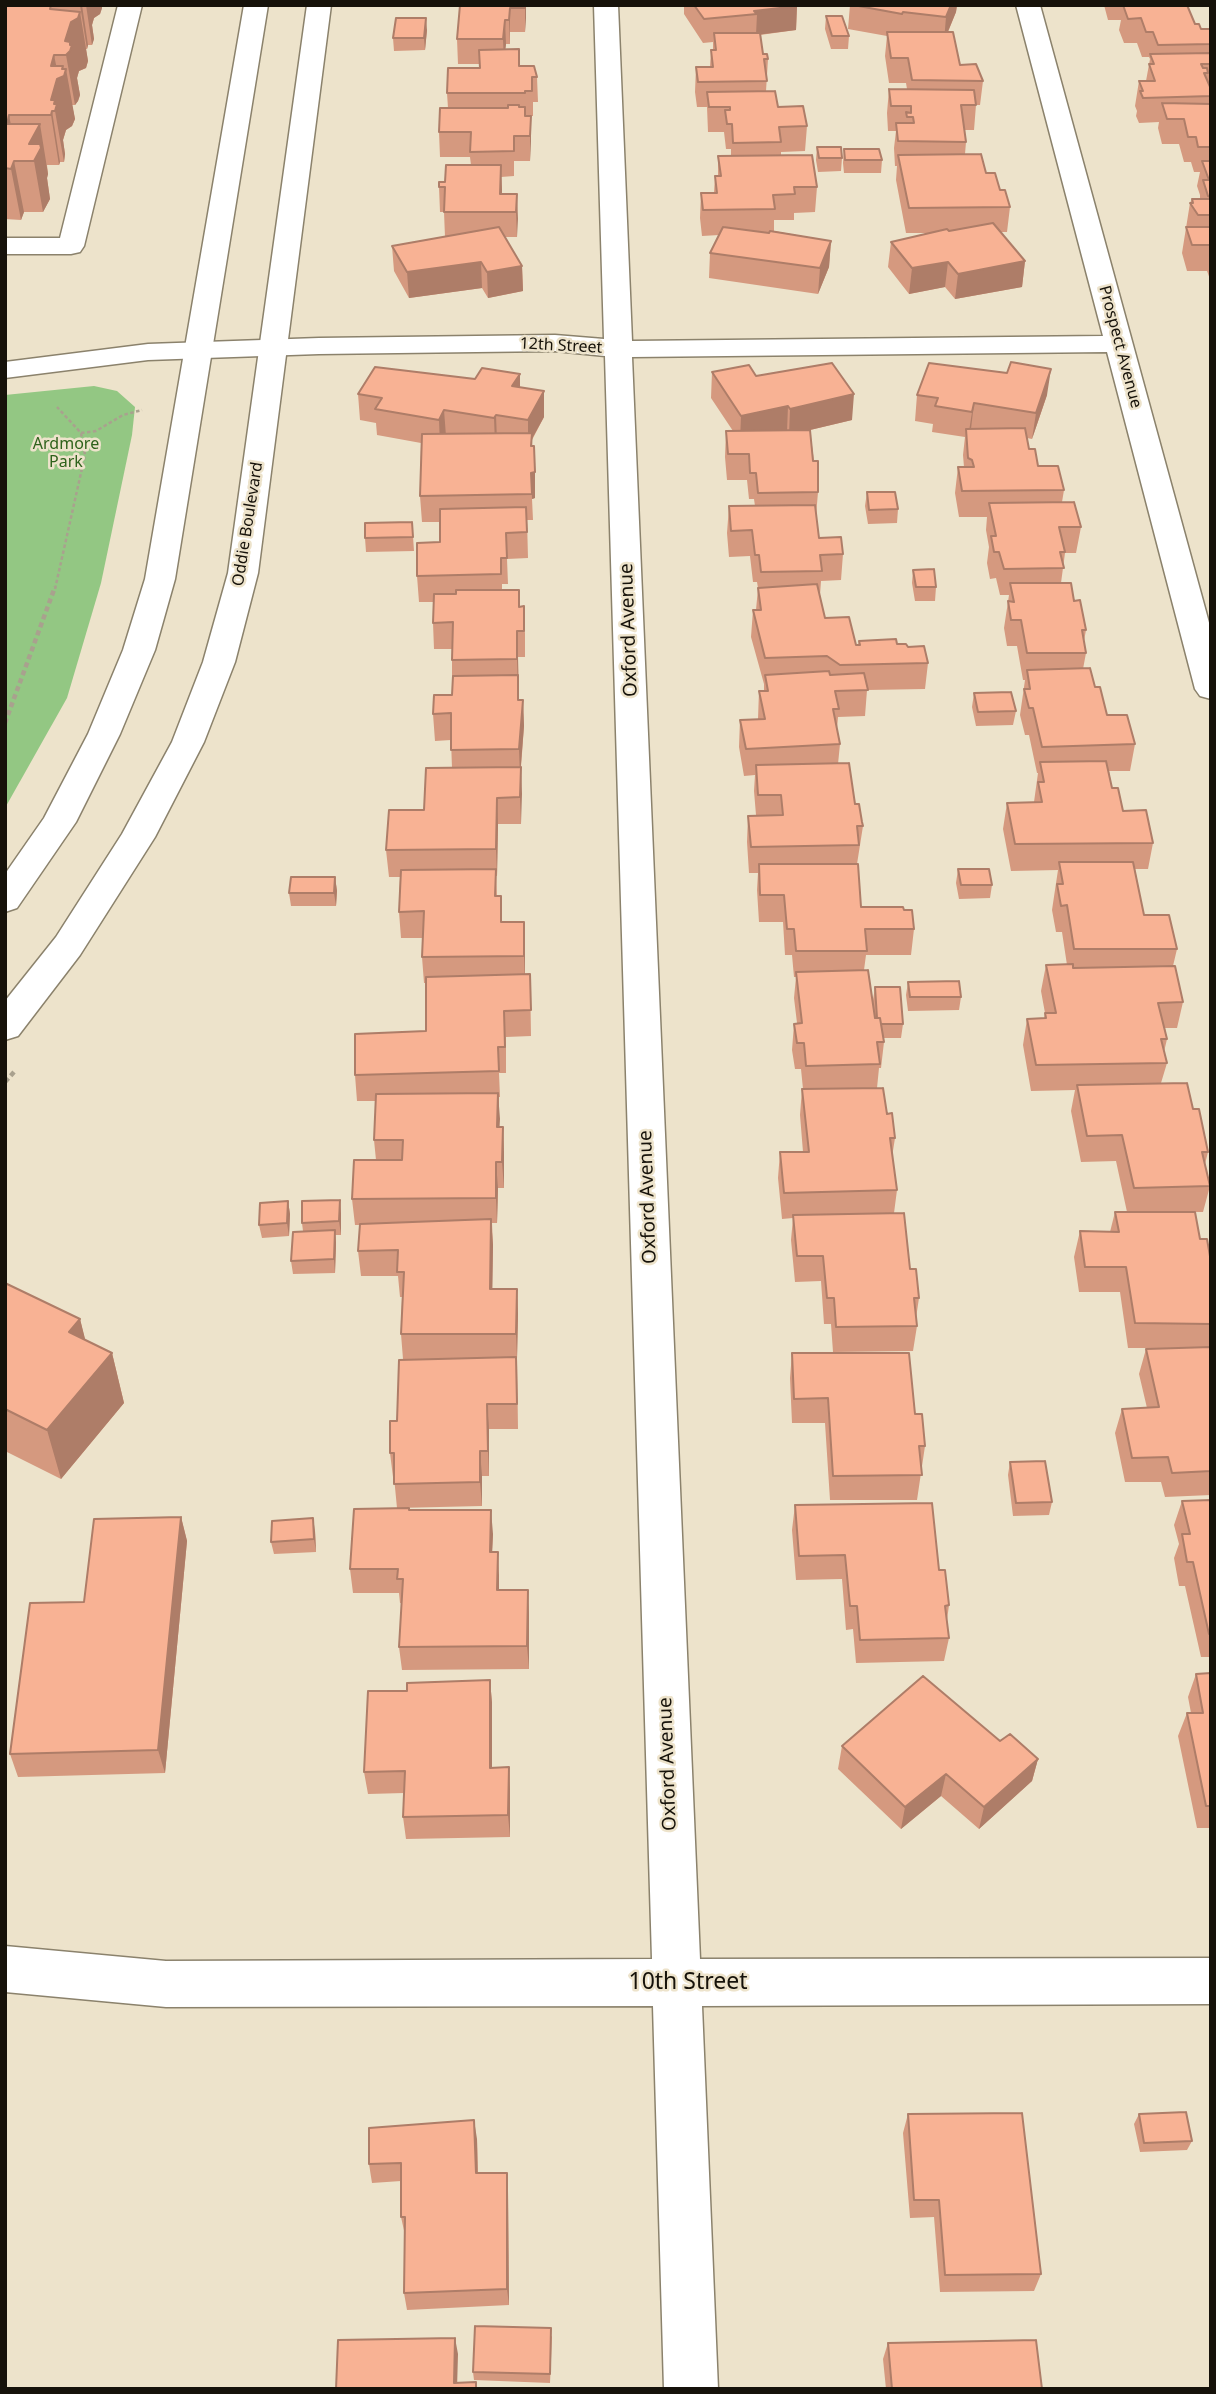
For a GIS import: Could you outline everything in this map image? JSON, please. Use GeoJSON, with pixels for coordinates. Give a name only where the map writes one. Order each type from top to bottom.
{"type":"FeatureCollection","features":[{"type":"Feature","properties":{"kind":"street"},"geometry":{"type":"LineString","coordinates":[[5,246],[71,246],[130,5]]}},
{"type":"Feature","properties":{"kind":"street"},"geometry":{"type":"LineString","coordinates":[[5,900],[58,822],[104,734],[139,650],[160,579],[256,5]]}},
{"type":"Feature","properties":{"kind":"street","name":"Oddie Boulevard"},"geometry":{"type":"LineString","coordinates":[[5,1027],[68,946],[138,838],[188,742],[219,662],[243,573],[319,5]]}},
{"type":"Feature","properties":{"kind":"street","name":"Oxford Avenue"},"geometry":{"type":"LineString","coordinates":[[606,5],[691,2389]]}},
{"type":"Feature","properties":{"kind":"street","name":"Prospect Avenue"},"geometry":{"type":"LineString","coordinates":[[1028,5],[1211,689]]}},
{"type":"Feature","properties":{"kind":"street","name":"12th Street"},"geometry":{"type":"LineString","coordinates":[[5,370],[148,352],[274,348],[555,343],[619,349],[1119,344]]}},
{"type":"Feature","properties":{"kind":"street","name":"10th Street"},"geometry":{"type":"LineString","coordinates":[[5,1969],[166,1984],[1211,1981]]}},
{"type":"Feature","properties":{"kind":"path"},"geometry":{"type":"LineString","coordinates":[[5,723],[57,583],[85,455],[81,433],[58,407],[45,405]]}},
{"type":"Feature","properties":{"kind":"path"},"geometry":{"type":"LineString","coordinates":[[81,433],[96,431],[122,415],[143,410]]}},
{"type":"Feature","properties":{"kind":"green space","name":"Ardmore Park"},"geometry":{"type":"Polygon","coordinates":[[[94,386],[117,391],[135,407],[132,435],[101,583],[67,698],[5,808],[5,395],[94,386]]]}},
{"type":"Feature","properties":{"kind":"building"},"geometry":{"type":"Polygon","coordinates":[[[7,5],[51,5],[50,9],[80,12],[78,18],[71,22],[65,41],[72,45],[70,51],[66,55],[54,55],[51,66],[63,66],[62,69],[66,69],[64,76],[57,79],[51,100],[55,100],[54,104],[57,104],[55,111],[52,111],[51,115],[9,115],[7,124],[40,124],[29,144],[40,144],[41,148],[34,161],[14,161],[11,169],[5,168],[7,5]]]}},
{"type":"Feature","properties":{"kind":"building"},"geometry":{"type":"Polygon","coordinates":[[[460,5],[525,5],[525,8],[510,8],[509,20],[505,20],[503,39],[457,39],[460,5]]]}},
{"type":"Feature","properties":{"kind":"building"},"geometry":{"type":"Polygon","coordinates":[[[694,5],[797,6],[754,11],[757,14],[704,19],[694,5]]]}},
{"type":"Feature","properties":{"kind":"building"},"geometry":{"type":"Polygon","coordinates":[[[853,5],[951,5],[946,17],[902,14],[853,5]]]}},
{"type":"Feature","properties":{"kind":"building"},"geometry":{"type":"Polygon","coordinates":[[[1123,5],[1187,5],[1195,24],[1199,24],[1201,29],[1211,29],[1211,44],[1158,45],[1153,32],[1146,32],[1141,18],[1128,19],[1123,5]]]}},
{"type":"Feature","properties":{"kind":"building"},"geometry":{"type":"Polygon","coordinates":[[[826,16],[842,16],[849,36],[832,36],[826,16]]]}},
{"type":"Feature","properties":{"kind":"building"},"geometry":{"type":"Polygon","coordinates":[[[396,18],[426,18],[424,38],[393,38],[396,18]]]}},
{"type":"Feature","properties":{"kind":"building"},"geometry":{"type":"Polygon","coordinates":[[[887,32],[953,32],[960,65],[976,64],[983,81],[912,80],[908,58],[891,58],[887,32]]]}},
{"type":"Feature","properties":{"kind":"building"},"geometry":{"type":"Polygon","coordinates":[[[714,33],[760,33],[763,54],[767,54],[768,59],[764,59],[767,81],[698,82],[696,67],[713,67],[711,50],[716,50],[714,33]]]}},
{"type":"Feature","properties":{"kind":"building"},"geometry":{"type":"Polygon","coordinates":[[[519,49],[519,66],[534,66],[537,77],[532,77],[532,91],[447,93],[448,68],[480,68],[479,50],[519,49]]]}},
{"type":"Feature","properties":{"kind":"building"},"geometry":{"type":"Polygon","coordinates":[[[1211,53],[1211,64],[1201,64],[1203,68],[1207,68],[1208,73],[1204,73],[1211,96],[1143,98],[1139,81],[1155,81],[1149,64],[1154,64],[1150,54],[1211,53]]]}},
{"type":"Feature","properties":{"kind":"building"},"geometry":{"type":"Polygon","coordinates":[[[889,89],[974,90],[976,105],[961,105],[966,142],[898,141],[896,123],[914,123],[913,117],[907,117],[906,112],[911,113],[911,106],[891,106],[889,89]]]}},
{"type":"Feature","properties":{"kind":"building"},"geometry":{"type":"Polygon","coordinates":[[[775,91],[778,107],[803,106],[807,126],[779,127],[781,142],[733,143],[732,124],[727,124],[725,110],[730,110],[730,107],[709,107],[707,92],[775,91]]]}},
{"type":"Feature","properties":{"kind":"building"},"geometry":{"type":"Polygon","coordinates":[[[1162,103],[1211,104],[1211,147],[1198,147],[1196,137],[1188,137],[1184,119],[1167,119],[1162,103]]]}},
{"type":"Feature","properties":{"kind":"building"},"geometry":{"type":"Polygon","coordinates":[[[508,105],[525,107],[525,116],[531,116],[530,136],[514,136],[514,151],[470,152],[471,132],[439,132],[440,108],[508,108],[508,105]]]}},
{"type":"Feature","properties":{"kind":"building"},"geometry":{"type":"Polygon","coordinates":[[[817,147],[841,147],[842,158],[819,158],[817,147]]]}},
{"type":"Feature","properties":{"kind":"building"},"geometry":{"type":"Polygon","coordinates":[[[844,149],[879,149],[882,160],[845,160],[844,149]]]}},
{"type":"Feature","properties":{"kind":"building"},"geometry":{"type":"Polygon","coordinates":[[[981,154],[986,173],[995,173],[1000,190],[1005,190],[1010,207],[909,208],[898,155],[981,154]]]}},
{"type":"Feature","properties":{"kind":"building"},"geometry":{"type":"Polygon","coordinates":[[[812,155],[817,187],[794,187],[795,194],[773,195],[775,209],[703,210],[701,193],[717,193],[715,176],[721,176],[718,156],[812,155]]]}},
{"type":"Feature","properties":{"kind":"building"},"geometry":{"type":"Polygon","coordinates":[[[1202,161],[1211,161],[1211,197],[1208,196],[1203,180],[1209,180],[1202,161]]]}},
{"type":"Feature","properties":{"kind":"building"},"geometry":{"type":"Polygon","coordinates":[[[446,165],[501,165],[500,194],[517,194],[516,212],[444,212],[445,187],[439,187],[439,182],[445,182],[446,165]]]}},
{"type":"Feature","properties":{"kind":"building"},"geometry":{"type":"Polygon","coordinates":[[[1192,199],[1211,199],[1211,215],[1198,215],[1190,203],[1193,203],[1192,199]]]}},
{"type":"Feature","properties":{"kind":"building"},"geometry":{"type":"Polygon","coordinates":[[[993,223],[1025,261],[958,274],[948,262],[912,268],[891,242],[947,229],[949,231],[993,223]]]}},
{"type":"Feature","properties":{"kind":"building"},"geometry":{"type":"Polygon","coordinates":[[[499,227],[522,266],[487,272],[481,262],[407,272],[392,246],[499,227]]]}},
{"type":"Feature","properties":{"kind":"building"},"geometry":{"type":"Polygon","coordinates":[[[723,227],[831,241],[820,268],[710,253],[723,227]]]}},
{"type":"Feature","properties":{"kind":"building"},"geometry":{"type":"Polygon","coordinates":[[[1186,227],[1211,227],[1211,245],[1192,245],[1186,227]]]}},
{"type":"Feature","properties":{"kind":"building"},"geometry":{"type":"Polygon","coordinates":[[[1011,362],[1051,369],[1036,413],[974,403],[972,412],[935,406],[938,398],[917,395],[929,363],[1007,373],[1011,362]]]}},
{"type":"Feature","properties":{"kind":"building"},"geometry":{"type":"Polygon","coordinates":[[[832,363],[854,394],[790,409],[788,406],[741,416],[712,372],[749,365],[756,376],[832,363]]]}},
{"type":"Feature","properties":{"kind":"building"},"geometry":{"type":"Polygon","coordinates":[[[375,367],[475,379],[482,368],[520,374],[512,386],[544,391],[528,420],[444,410],[439,420],[375,409],[382,398],[358,394],[375,367]]]}},
{"type":"Feature","properties":{"kind":"building"},"geometry":{"type":"Polygon","coordinates":[[[1025,428],[1029,449],[1035,449],[1038,466],[1058,466],[1064,490],[962,491],[958,467],[974,467],[972,460],[968,458],[966,429],[1025,428]]]}},
{"type":"Feature","properties":{"kind":"building"},"geometry":{"type":"Polygon","coordinates":[[[810,430],[813,461],[818,461],[818,492],[758,493],[756,473],[750,473],[749,454],[728,454],[726,431],[810,430]]]}},
{"type":"Feature","properties":{"kind":"building"},"geometry":{"type":"Polygon","coordinates":[[[532,433],[535,472],[531,473],[532,494],[420,496],[422,434],[532,433]]]}},
{"type":"Feature","properties":{"kind":"building"},"geometry":{"type":"Polygon","coordinates":[[[867,492],[895,492],[898,509],[869,510],[867,492]]]}},
{"type":"Feature","properties":{"kind":"building"},"geometry":{"type":"Polygon","coordinates":[[[1074,502],[1081,527],[1059,527],[1065,552],[1060,552],[1064,568],[1004,569],[999,552],[994,552],[991,536],[996,536],[989,503],[1074,502]]]}},
{"type":"Feature","properties":{"kind":"building"},"geometry":{"type":"Polygon","coordinates":[[[815,505],[819,538],[841,537],[843,554],[820,555],[822,571],[761,572],[759,555],[755,555],[752,530],[731,531],[729,506],[815,505]]]}},
{"type":"Feature","properties":{"kind":"building"},"geometry":{"type":"Polygon","coordinates":[[[526,507],[527,532],[506,533],[507,558],[501,558],[501,574],[417,576],[417,543],[440,542],[440,509],[526,507]]]}},
{"type":"Feature","properties":{"kind":"building"},"geometry":{"type":"Polygon","coordinates":[[[412,522],[413,537],[365,538],[365,523],[412,522]]]}},
{"type":"Feature","properties":{"kind":"building"},"geometry":{"type":"Polygon","coordinates":[[[934,569],[936,587],[916,587],[913,570],[934,569]]]}},
{"type":"Feature","properties":{"kind":"building"},"geometry":{"type":"Polygon","coordinates":[[[1010,583],[1071,583],[1074,601],[1080,600],[1086,630],[1082,630],[1086,653],[1027,653],[1021,620],[1011,620],[1008,601],[1014,602],[1010,583]]]}},
{"type":"Feature","properties":{"kind":"building"},"geometry":{"type":"Polygon","coordinates":[[[817,584],[825,618],[849,617],[856,645],[860,645],[859,641],[896,639],[897,644],[906,644],[908,647],[924,646],[928,663],[840,665],[827,656],[765,658],[753,610],[761,610],[758,588],[817,584]]]}},
{"type":"Feature","properties":{"kind":"building"},"geometry":{"type":"Polygon","coordinates":[[[456,590],[519,590],[519,607],[524,606],[524,631],[517,631],[517,659],[452,660],[453,622],[433,623],[434,594],[456,594],[456,590]]]}},
{"type":"Feature","properties":{"kind":"building"},"geometry":{"type":"Polygon","coordinates":[[[1090,668],[1095,687],[1100,687],[1107,715],[1127,715],[1135,744],[1042,747],[1033,708],[1029,708],[1024,689],[1030,689],[1027,670],[1090,668]]]}},
{"type":"Feature","properties":{"kind":"building"},"geometry":{"type":"Polygon","coordinates":[[[829,671],[830,675],[864,673],[868,690],[835,691],[839,709],[833,709],[840,744],[746,749],[740,720],[765,719],[759,691],[768,691],[765,675],[829,671]]]}},
{"type":"Feature","properties":{"kind":"building"},"geometry":{"type":"Polygon","coordinates":[[[518,675],[518,700],[523,700],[519,749],[451,750],[451,713],[433,714],[434,695],[452,695],[453,676],[518,675]]]}},
{"type":"Feature","properties":{"kind":"building"},"geometry":{"type":"Polygon","coordinates":[[[1011,692],[1016,711],[978,712],[974,693],[1011,692]]]}},
{"type":"Feature","properties":{"kind":"building"},"geometry":{"type":"Polygon","coordinates":[[[1106,761],[1112,788],[1118,788],[1123,811],[1146,810],[1153,843],[1015,844],[1007,803],[1042,802],[1038,782],[1044,782],[1040,762],[1106,761]]]}},
{"type":"Feature","properties":{"kind":"building"},"geometry":{"type":"Polygon","coordinates":[[[849,763],[855,804],[859,804],[863,826],[857,826],[859,845],[751,847],[748,816],[783,815],[781,795],[758,795],[756,765],[849,763]]]}},
{"type":"Feature","properties":{"kind":"building"},"geometry":{"type":"Polygon","coordinates":[[[521,767],[520,797],[497,798],[496,849],[386,850],[389,810],[424,810],[426,768],[521,767]]]}},
{"type":"Feature","properties":{"kind":"building"},"geometry":{"type":"Polygon","coordinates":[[[1059,862],[1133,862],[1144,915],[1169,915],[1177,949],[1074,949],[1067,905],[1061,906],[1057,884],[1063,884],[1059,862]]]}},
{"type":"Feature","properties":{"kind":"building"},"geometry":{"type":"Polygon","coordinates":[[[759,864],[858,864],[861,907],[903,907],[904,910],[912,910],[914,929],[865,929],[867,951],[796,951],[794,929],[787,929],[784,895],[760,895],[759,864]]]}},
{"type":"Feature","properties":{"kind":"building"},"geometry":{"type":"Polygon","coordinates":[[[496,869],[495,896],[501,896],[501,922],[524,922],[524,956],[422,957],[424,911],[399,912],[401,870],[496,869]]]}},
{"type":"Feature","properties":{"kind":"building"},"geometry":{"type":"Polygon","coordinates":[[[958,869],[989,869],[992,885],[961,885],[958,869]]]}},
{"type":"Feature","properties":{"kind":"building"},"geometry":{"type":"Polygon","coordinates":[[[291,877],[335,877],[334,893],[289,893],[291,877]]]}},
{"type":"Feature","properties":{"kind":"building"},"geometry":{"type":"Polygon","coordinates":[[[1073,964],[1073,968],[1175,966],[1183,1002],[1158,1003],[1167,1039],[1161,1039],[1167,1063],[1036,1065],[1027,1019],[1046,1018],[1045,1013],[1056,1013],[1046,965],[1073,964]]]}},
{"type":"Feature","properties":{"kind":"building"},"geometry":{"type":"Polygon","coordinates":[[[868,970],[875,1018],[880,1018],[884,1042],[877,1042],[880,1064],[806,1066],[804,1043],[797,1043],[794,1024],[802,1023],[796,972],[868,970]]]}},
{"type":"Feature","properties":{"kind":"building"},"geometry":{"type":"Polygon","coordinates":[[[530,974],[531,1010],[504,1011],[505,1047],[498,1047],[499,1071],[355,1075],[355,1034],[426,1031],[426,977],[530,974]]]}},
{"type":"Feature","properties":{"kind":"building"},"geometry":{"type":"Polygon","coordinates":[[[959,981],[961,997],[910,997],[908,982],[959,981]]]}},
{"type":"Feature","properties":{"kind":"building"},"geometry":{"type":"Polygon","coordinates":[[[875,987],[900,987],[903,1024],[881,1024],[880,1018],[877,1018],[875,987]]]}},
{"type":"Feature","properties":{"kind":"building"},"geometry":{"type":"Polygon","coordinates":[[[1187,1083],[1193,1109],[1199,1109],[1208,1152],[1202,1152],[1210,1186],[1134,1188],[1122,1135],[1087,1136],[1077,1085],[1187,1083]]]}},
{"type":"Feature","properties":{"kind":"building"},"geometry":{"type":"Polygon","coordinates":[[[883,1088],[887,1114],[892,1113],[895,1138],[890,1138],[897,1190],[784,1193],[780,1152],[809,1152],[802,1089],[883,1088]]]}},
{"type":"Feature","properties":{"kind":"building"},"geometry":{"type":"Polygon","coordinates":[[[498,1093],[497,1127],[503,1127],[502,1162],[496,1162],[496,1198],[352,1199],[354,1160],[402,1160],[403,1140],[374,1140],[376,1094],[498,1093]]]}},
{"type":"Feature","properties":{"kind":"building"},"geometry":{"type":"Polygon","coordinates":[[[340,1200],[339,1221],[302,1223],[302,1201],[340,1200]]]}},
{"type":"Feature","properties":{"kind":"building"},"geometry":{"type":"Polygon","coordinates":[[[288,1201],[287,1223],[259,1225],[260,1203],[288,1201]]]}},
{"type":"Feature","properties":{"kind":"building"},"geometry":{"type":"Polygon","coordinates":[[[1115,1212],[1195,1212],[1200,1239],[1207,1239],[1211,1262],[1211,1324],[1135,1323],[1126,1267],[1085,1267],[1080,1231],[1119,1232],[1115,1212]]]}},
{"type":"Feature","properties":{"kind":"building"},"geometry":{"type":"Polygon","coordinates":[[[904,1213],[910,1269],[916,1269],[919,1298],[914,1298],[917,1326],[836,1327],[834,1298],[827,1298],[823,1256],[797,1256],[793,1215],[904,1213]]]}},
{"type":"Feature","properties":{"kind":"building"},"geometry":{"type":"Polygon","coordinates":[[[491,1219],[490,1289],[517,1289],[516,1334],[401,1334],[404,1272],[397,1272],[398,1250],[358,1251],[360,1224],[491,1219]]]}},
{"type":"Feature","properties":{"kind":"building"},"geometry":{"type":"Polygon","coordinates":[[[335,1230],[334,1259],[291,1261],[293,1232],[335,1230]]]}},
{"type":"Feature","properties":{"kind":"building"},"geometry":{"type":"Polygon","coordinates":[[[5,1283],[80,1319],[69,1332],[112,1353],[47,1430],[5,1409],[5,1283]]]}},
{"type":"Feature","properties":{"kind":"building"},"geometry":{"type":"Polygon","coordinates":[[[1211,1347],[1211,1471],[1172,1473],[1168,1457],[1132,1458],[1122,1409],[1159,1407],[1146,1349],[1211,1347]]]}},
{"type":"Feature","properties":{"kind":"building"},"geometry":{"type":"Polygon","coordinates":[[[792,1353],[909,1353],[915,1414],[922,1414],[925,1446],[919,1446],[922,1475],[833,1476],[828,1398],[794,1399],[792,1353]]]}},
{"type":"Feature","properties":{"kind":"building"},"geometry":{"type":"Polygon","coordinates":[[[516,1357],[517,1404],[487,1404],[488,1451],[480,1451],[480,1482],[394,1484],[390,1421],[397,1421],[399,1360],[516,1357]]]}},
{"type":"Feature","properties":{"kind":"building"},"geometry":{"type":"Polygon","coordinates":[[[1045,1461],[1052,1502],[1016,1503],[1010,1462],[1045,1461]]]}},
{"type":"Feature","properties":{"kind":"building"},"geometry":{"type":"Polygon","coordinates":[[[1211,1500],[1209,1634],[1193,1562],[1187,1562],[1182,1534],[1190,1534],[1182,1501],[1211,1500]]]}},
{"type":"Feature","properties":{"kind":"building"},"geometry":{"type":"Polygon","coordinates":[[[932,1503],[939,1570],[945,1570],[949,1605],[945,1606],[949,1638],[860,1640],[857,1606],[850,1606],[845,1555],[799,1556],[795,1505],[932,1503]]]}},
{"type":"Feature","properties":{"kind":"building"},"geometry":{"type":"Polygon","coordinates":[[[354,1509],[491,1510],[490,1552],[498,1552],[497,1590],[528,1590],[527,1646],[399,1647],[403,1579],[397,1579],[398,1569],[350,1569],[354,1509]]]}},
{"type":"Feature","properties":{"kind":"building"},"geometry":{"type":"Polygon","coordinates":[[[181,1517],[158,1750],[10,1754],[30,1603],[84,1602],[94,1519],[181,1517]]]}},
{"type":"Feature","properties":{"kind":"building"},"geometry":{"type":"Polygon","coordinates":[[[313,1518],[314,1539],[271,1542],[272,1521],[313,1518]]]}},
{"type":"Feature","properties":{"kind":"building"},"geometry":{"type":"Polygon","coordinates":[[[1211,1673],[1211,1806],[1206,1806],[1187,1713],[1203,1713],[1196,1674],[1211,1673]]]}},
{"type":"Feature","properties":{"kind":"building"},"geometry":{"type":"Polygon","coordinates":[[[923,1676],[1000,1741],[1010,1734],[1038,1759],[984,1807],[946,1774],[905,1807],[842,1746],[923,1676]]]}},
{"type":"Feature","properties":{"kind":"building"},"geometry":{"type":"Polygon","coordinates":[[[490,1680],[490,1768],[509,1767],[508,1815],[403,1817],[405,1771],[364,1772],[368,1691],[407,1691],[407,1683],[490,1680]]]}},
{"type":"Feature","properties":{"kind":"building"},"geometry":{"type":"Polygon","coordinates":[[[1186,2112],[1192,2141],[1144,2143],[1139,2114],[1186,2112]]]}},
{"type":"Feature","properties":{"kind":"building"},"geometry":{"type":"Polygon","coordinates":[[[1022,2113],[1041,2274],[945,2275],[939,2200],[914,2200],[908,2114],[1022,2113]]]}},
{"type":"Feature","properties":{"kind":"building"},"geometry":{"type":"Polygon","coordinates":[[[474,2120],[476,2173],[507,2173],[507,2289],[404,2293],[405,2217],[401,2217],[401,2163],[369,2164],[369,2128],[474,2120]]]}},
{"type":"Feature","properties":{"kind":"building"},"geometry":{"type":"Polygon","coordinates":[[[475,2326],[551,2328],[550,2374],[473,2372],[475,2326]]]}},
{"type":"Feature","properties":{"kind":"building"},"geometry":{"type":"Polygon","coordinates":[[[455,2338],[454,2383],[476,2382],[476,2389],[336,2389],[338,2340],[455,2338]]]}},
{"type":"Feature","properties":{"kind":"building"},"geometry":{"type":"Polygon","coordinates":[[[1036,2340],[1042,2389],[892,2389],[888,2343],[1036,2340]]]}}]}
